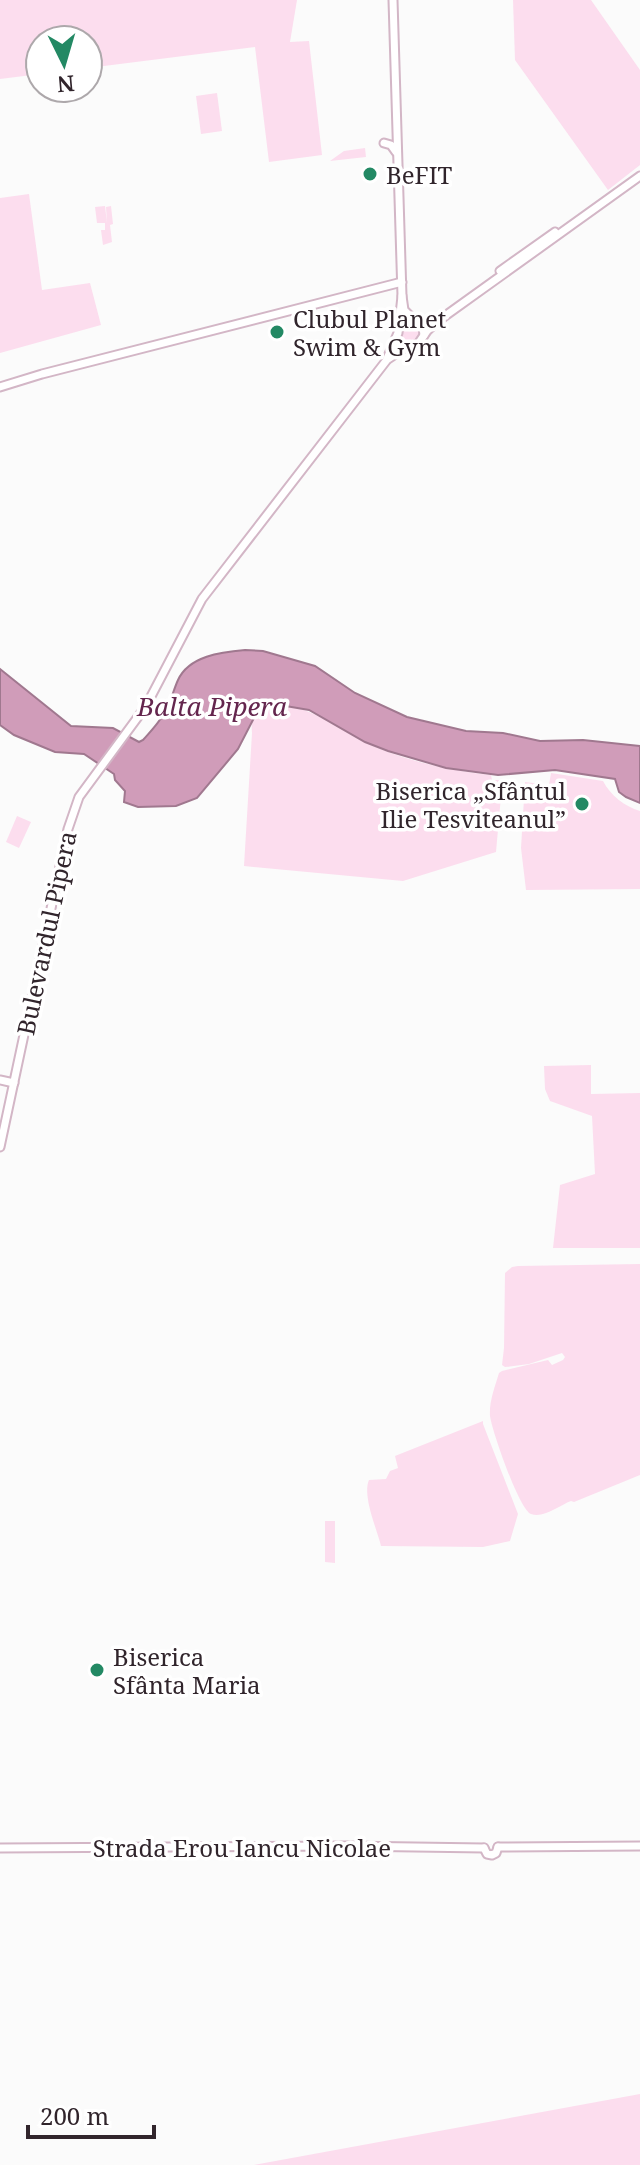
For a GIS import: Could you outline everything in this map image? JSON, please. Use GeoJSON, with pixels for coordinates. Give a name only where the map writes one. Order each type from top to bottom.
{"type":"FeatureCollection","features":[{"type":"Feature","properties":{"kind":"main road"},"geometry":{"type":"LineString","coordinates":[[393,0],[402,282],[398,332],[400,341],[410,347]]}},
{"type":"Feature","properties":{"kind":"main road"},"geometry":{"type":"LineString","coordinates":[[397,128],[394,147],[395,192],[399,205]]}},
{"type":"Feature","properties":{"kind":"main road"},"geometry":{"type":"LineString","coordinates":[[384,143],[394,147],[398,158]]}},
{"type":"Feature","properties":{"kind":"main road"},"geometry":{"type":"LineString","coordinates":[[386,361],[403,323],[426,323],[435,318],[640,174]]}},
{"type":"Feature","properties":{"kind":"main road"},"geometry":{"type":"LineString","coordinates":[[386,361],[418,344],[438,321],[640,174]]}},
{"type":"Feature","properties":{"kind":"main road"},"geometry":{"type":"LineString","coordinates":[[0,387],[402,282]]}},
{"type":"Feature","properties":{"kind":"main road"},"geometry":{"type":"LineString","coordinates":[[402,296],[404,310],[423,328],[424,335]]}},
{"type":"Feature","properties":{"kind":"main road","name":"Bulevardul Pipera"},"geometry":{"type":"LineString","coordinates":[[0,1147],[70,820],[79,797],[146,706],[193,614],[386,361]]}},
{"type":"Feature","properties":{"kind":"main road"},"geometry":{"type":"LineString","coordinates":[[0,1080],[14,1083]]}},
{"type":"Feature","properties":{"kind":"main road","name":"Strada Erou Iancu Nicolae"},"geometry":{"type":"LineString","coordinates":[[0,1848],[484,1848],[491,1841],[498,1847],[640,1846]]}},
{"type":"Feature","properties":{"kind":"shaded area"},"geometry":{"type":"Polygon","coordinates":[[[0,0],[297,0],[290,42],[309,41],[322,155],[269,162],[255,47],[104,66],[104,24],[24,24],[24,76],[0,79],[0,0]]]}},
{"type":"Feature","properties":{"kind":"shaded area"},"geometry":{"type":"Polygon","coordinates":[[[513,0],[591,0],[640,70],[640,165],[608,190],[515,60],[513,0]]]}},
{"type":"Feature","properties":{"kind":"shaded area"},"geometry":{"type":"Polygon","coordinates":[[[217,93],[222,131],[201,134],[196,96],[217,93]]]}},
{"type":"Feature","properties":{"kind":"shaded area"},"geometry":{"type":"Polygon","coordinates":[[[365,148],[366,157],[330,161],[344,151],[365,148]]]}},
{"type":"Feature","properties":{"kind":"shaded area"},"geometry":{"type":"Polygon","coordinates":[[[29,194],[42,290],[90,283],[101,325],[0,353],[0,198],[29,194]]]}},
{"type":"Feature","properties":{"kind":"shaded area"},"geometry":{"type":"Polygon","coordinates":[[[105,206],[107,223],[106,207],[111,206],[113,224],[110,225],[112,242],[103,245],[101,230],[105,230],[105,223],[97,223],[95,207],[105,206]]]}},
{"type":"Feature","properties":{"kind":"shaded area"},"geometry":{"type":"Polygon","coordinates":[[[411,323],[418,326],[421,333],[418,340],[411,343],[404,340],[401,333],[404,326],[411,323]]]}},
{"type":"Feature","properties":{"kind":"shaded area"},"geometry":{"type":"Polygon","coordinates":[[[274,704],[299,708],[394,754],[443,768],[491,775],[492,780],[499,780],[502,785],[496,852],[403,881],[244,866],[252,722],[259,711],[274,704]]]}},
{"type":"Feature","properties":{"kind":"shaded area"},"geometry":{"type":"Polygon","coordinates":[[[551,773],[603,781],[618,800],[640,811],[640,889],[526,890],[521,848],[525,782],[549,785],[551,773]]]}},
{"type":"Feature","properties":{"kind":"shaded area"},"geometry":{"type":"Polygon","coordinates":[[[17,816],[31,822],[19,848],[6,842],[17,816]]]}},
{"type":"Feature","properties":{"kind":"shaded area"},"geometry":{"type":"Polygon","coordinates":[[[591,1065],[591,1094],[640,1093],[640,1248],[553,1248],[560,1185],[595,1174],[592,1116],[550,1101],[545,1089],[544,1066],[591,1065]]]}},
{"type":"Feature","properties":{"kind":"shaded area"},"geometry":{"type":"Polygon","coordinates":[[[640,1264],[640,1475],[546,1513],[531,1514],[513,1485],[501,1452],[490,1416],[491,1399],[502,1371],[548,1360],[552,1365],[565,1357],[562,1353],[529,1364],[502,1365],[505,1273],[518,1266],[640,1264]]]}},
{"type":"Feature","properties":{"kind":"shaded area"},"geometry":{"type":"Polygon","coordinates":[[[483,1421],[518,1514],[510,1541],[483,1547],[381,1546],[367,1495],[369,1480],[386,1479],[390,1471],[398,1468],[395,1456],[483,1421]]]}},
{"type":"Feature","properties":{"kind":"shaded area"},"geometry":{"type":"Polygon","coordinates":[[[325,1521],[335,1521],[335,1563],[325,1562],[325,1521]]]}},
{"type":"Feature","properties":{"kind":"shaded area"},"geometry":{"type":"Polygon","coordinates":[[[640,2094],[640,2165],[254,2165],[259,2164],[640,2094]]]}},
{"type":"Feature","properties":{"kind":"water","name":"Balta Pipera"},"geometry":{"type":"Polygon","coordinates":[[[263,651],[315,666],[355,693],[407,717],[466,731],[503,733],[540,741],[583,740],[640,746],[640,803],[619,792],[615,779],[555,770],[498,775],[446,768],[365,742],[309,710],[274,704],[257,712],[238,749],[197,798],[176,806],[138,807],[124,802],[125,791],[115,780],[114,774],[84,754],[55,752],[14,735],[0,725],[0,669],[71,726],[113,728],[139,742],[161,718],[178,680],[190,665],[216,654],[263,651]]]}},
{"type":"Feature","properties":{"kind":"place","name":"BeFIT"},"geometry":{"type":"Point","coordinates":[370,174]}},
{"type":"Feature","properties":{"kind":"place","name":"Clubul Planet Swim & Gym"},"geometry":{"type":"Point","coordinates":[277,332]}},
{"type":"Feature","properties":{"kind":"place","name":"Biserica „Sfântul Ilie Tesviteanul”"},"geometry":{"type":"Point","coordinates":[582,804]}},
{"type":"Feature","properties":{"kind":"place","name":"Biserica Sfânta Maria"},"geometry":{"type":"Point","coordinates":[97,1670]}}]}
